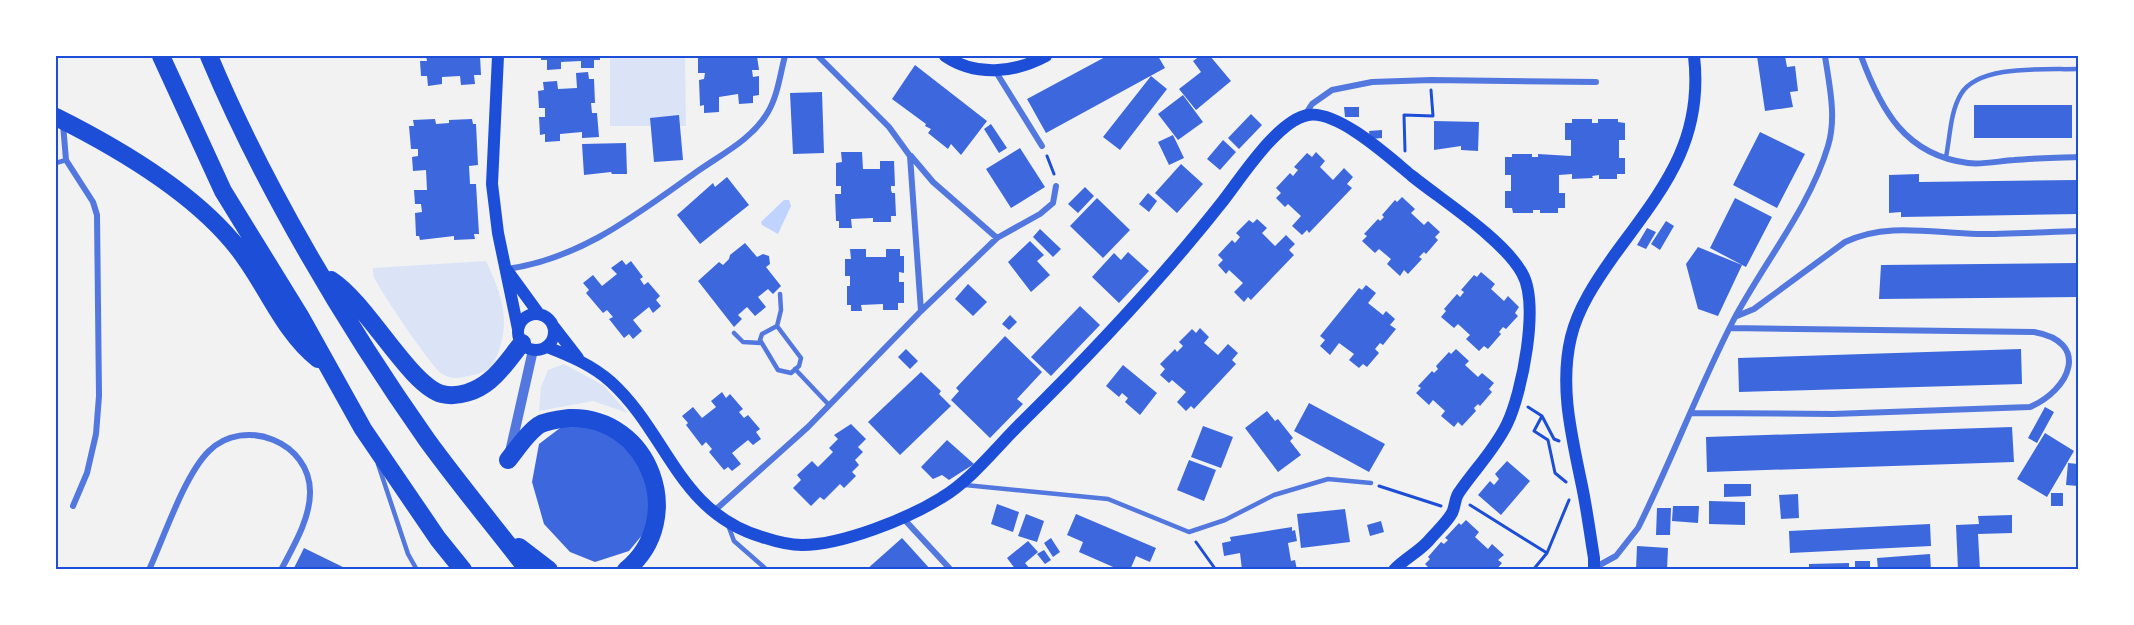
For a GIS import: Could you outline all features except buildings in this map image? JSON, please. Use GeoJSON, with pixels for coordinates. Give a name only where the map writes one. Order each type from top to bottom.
{"type":"FeatureCollection","features":[{"type":"Feature","properties":{"kind":"highway"},"geometry":{"type":"LineString","coordinates":[[161,56],[223,191],[300,316],[363,429],[438,538],[463,570]]}},
{"type":"Feature","properties":{"kind":"highway"},"geometry":{"type":"LineString","coordinates":[[209,56],[282,205],[323,275],[428,441],[528,570]]}},
{"type":"Feature","properties":{"kind":"highway"},"geometry":{"type":"LineString","coordinates":[[59,119],[128,157],[175,190],[212,221],[232,240],[247,260],[296,337],[329,368]]}},
{"type":"Feature","properties":{"kind":"highway"},"geometry":{"type":"LineString","coordinates":[[323,275],[352,296],[419,379],[442,394],[460,394],[490,381],[525,340]]}},
{"type":"Feature","properties":{"kind":"highway"},"geometry":{"type":"LineString","coordinates":[[508,460],[539,425],[559,419],[584,418],[611,426],[627,437],[648,467],[658,504],[657,524],[647,548],[626,570]]}},
{"type":"Feature","properties":{"kind":"highway"},"geometry":{"type":"LineString","coordinates":[[499,532],[549,570]]}},
{"type":"Feature","properties":{"kind":"main road"},"geometry":{"type":"LineString","coordinates":[[498,56],[492,184],[498,233],[507,269],[508,291],[525,340]]}},
{"type":"Feature","properties":{"kind":"main road"},"geometry":{"type":"LineString","coordinates":[[945,56],[967,67],[996,72],[1046,56]]}},
{"type":"Feature","properties":{"kind":"main road"},"geometry":{"type":"LineString","coordinates":[[1594,569],[1566,393],[1566,369],[1574,327],[1592,289],[1679,162],[1688,137],[1696,97],[1694,56]]}},
{"type":"Feature","properties":{"kind":"main road"},"geometry":{"type":"LineString","coordinates":[[525,340],[547,346],[581,361],[612,383],[628,401],[684,483],[713,512],[727,522],[760,537],[801,545],[826,542],[901,517],[943,497],[1106,337],[1178,255],[1258,153],[1278,134],[1305,115],[1326,116],[1346,126],[1406,171],[1509,254],[1524,276],[1530,311],[1527,346],[1517,399],[1493,449],[1455,496],[1455,510],[1427,544],[1394,570]]}},
{"type":"Feature","properties":{"kind":"main road"},"geometry":{"type":"LineString","coordinates":[[507,269],[539,314],[547,318],[581,361]]}},
{"type":"Feature","properties":{"kind":"main road"},"geometry":{"type":"LineString","coordinates":[[525,340],[523,319],[539,314]]}},
{"type":"Feature","properties":{"kind":"main road"},"geometry":{"type":"LineString","coordinates":[[547,346],[553,337],[553,326]]}},
{"type":"Feature","properties":{"kind":"street"},"geometry":{"type":"LineString","coordinates":[[507,269],[534,265],[561,256],[627,222],[750,134],[774,101],[784,56]]}},
{"type":"Feature","properties":{"kind":"street"},"geometry":{"type":"LineString","coordinates":[[818,56],[889,127],[933,182],[997,238]]}},
{"type":"Feature","properties":{"kind":"street"},"geometry":{"type":"LineString","coordinates":[[1594,569],[1616,556],[1638,528],[1730,328],[1792,221],[1829,144],[1831,98],[1825,56]]}},
{"type":"Feature","properties":{"kind":"street"},"geometry":{"type":"LineString","coordinates":[[1861,56],[1879,98],[1894,124],[1909,140],[1929,152],[1969,164],[2079,157]]}},
{"type":"Feature","properties":{"kind":"street"},"geometry":{"type":"LineString","coordinates":[[996,72],[1042,146]]}},
{"type":"Feature","properties":{"kind":"street"},"geometry":{"type":"LineString","coordinates":[[1305,115],[1318,99],[1332,90],[1349,85],[1431,80],[1596,82]]}},
{"type":"Feature","properties":{"kind":"street"},"geometry":{"type":"LineString","coordinates":[[59,119],[66,160],[93,202],[97,215],[99,396],[96,434],[87,473],[73,506]]}},
{"type":"Feature","properties":{"kind":"street"},"geometry":{"type":"LineString","coordinates":[[910,156],[921,311]]}},
{"type":"Feature","properties":{"kind":"street"},"geometry":{"type":"LineString","coordinates":[[713,512],[830,405],[921,311],[997,238],[1040,214],[1053,203],[1056,186]]}},
{"type":"Feature","properties":{"kind":"street"},"geometry":{"type":"LineString","coordinates":[[1736,316],[1754,309],[1845,242],[1860,235],[1897,229],[1979,234],[2079,231]]}},
{"type":"Feature","properties":{"kind":"street"},"geometry":{"type":"LineString","coordinates":[[1692,413],[1833,414],[2030,407],[2048,399],[2057,390],[2068,366],[2066,351],[2062,344],[2050,336],[2034,332],[1730,328]]}},
{"type":"Feature","properties":{"kind":"street"},"geometry":{"type":"LineString","coordinates":[[508,460],[525,340]]}},
{"type":"Feature","properties":{"kind":"street"},"geometry":{"type":"LineString","coordinates":[[149,570],[198,465],[220,442],[231,436],[245,435],[274,439],[286,446],[296,455],[309,481],[307,514],[281,570]]}},
{"type":"Feature","properties":{"kind":"street"},"geometry":{"type":"LineString","coordinates":[[901,517],[951,570]]}},
{"type":"Feature","properties":{"kind":"lane"},"geometry":{"type":"LineString","coordinates":[[1946,157],[1960,96],[1970,82],[1995,73],[2079,69]]}},
{"type":"Feature","properties":{"kind":"lane"},"geometry":{"type":"LineString","coordinates":[[56,163],[66,160]]}},
{"type":"Feature","properties":{"kind":"lane"},"geometry":{"type":"LineString","coordinates":[[777,326],[800,355],[800,364],[788,373],[778,370],[761,343],[762,334],[777,326],[781,310],[780,294]]}},
{"type":"Feature","properties":{"kind":"lane"},"geometry":{"type":"LineString","coordinates":[[734,333],[743,342],[761,343]]}},
{"type":"Feature","properties":{"kind":"lane"},"geometry":{"type":"LineString","coordinates":[[795,369],[830,405]]}},
{"type":"Feature","properties":{"kind":"lane"},"geometry":{"type":"LineString","coordinates":[[363,429],[388,491],[408,554],[417,570]]}},
{"type":"Feature","properties":{"kind":"lane"},"geometry":{"type":"LineString","coordinates":[[958,484],[1108,499],[1189,532],[1225,520],[1274,495],[1328,479],[1371,483]]}},
{"type":"Feature","properties":{"kind":"lane"},"geometry":{"type":"LineString","coordinates":[[727,522],[734,541],[767,570]]}},
{"type":"Feature","properties":{"kind":"path"},"geometry":{"type":"LineString","coordinates":[[1406,171],[1404,115],[1433,116],[1431,80]]}},
{"type":"Feature","properties":{"kind":"path"},"geometry":{"type":"LineString","coordinates":[[1042,146],[1056,186]]}},
{"type":"Feature","properties":{"kind":"path"},"geometry":{"type":"LineString","coordinates":[[1517,399],[1542,416],[1554,439],[1574,446]]}},
{"type":"Feature","properties":{"kind":"path"},"geometry":{"type":"LineString","coordinates":[[1542,416],[1534,431],[1548,440],[1555,473],[1571,486]]}},
{"type":"Feature","properties":{"kind":"path"},"geometry":{"type":"LineString","coordinates":[[1371,483],[1455,510]]}},
{"type":"Feature","properties":{"kind":"path"},"geometry":{"type":"LineString","coordinates":[[1533,570],[1547,553],[1572,492]]}},
{"type":"Feature","properties":{"kind":"path"},"geometry":{"type":"LineString","coordinates":[[1455,496],[1547,553]]}},
{"type":"Feature","properties":{"kind":"path"},"geometry":{"type":"LineString","coordinates":[[1189,532],[1216,570]]}},
{"type":"Feature","properties":{"kind":"shaded area"},"geometry":{"type":"Polygon","coordinates":[[[610,56],[685,56],[686,126],[610,126],[610,56]]]}},
{"type":"Feature","properties":{"kind":"shaded area"},"geometry":{"type":"Polygon","coordinates":[[[486,261],[500,295],[504,317],[502,341],[498,353],[492,365],[483,372],[461,378],[446,376],[429,359],[398,315],[375,279],[373,268],[486,261]]]}},
{"type":"Feature","properties":{"kind":"shaded area"},"geometry":{"type":"Polygon","coordinates":[[[564,364],[603,385],[628,413],[593,401],[539,411],[541,387],[548,370],[564,364]]]}},
{"type":"Feature","properties":{"kind":"water"},"geometry":{"type":"Polygon","coordinates":[[[784,200],[789,200],[791,206],[778,234],[762,225],[761,222],[784,200]]]}}]}
